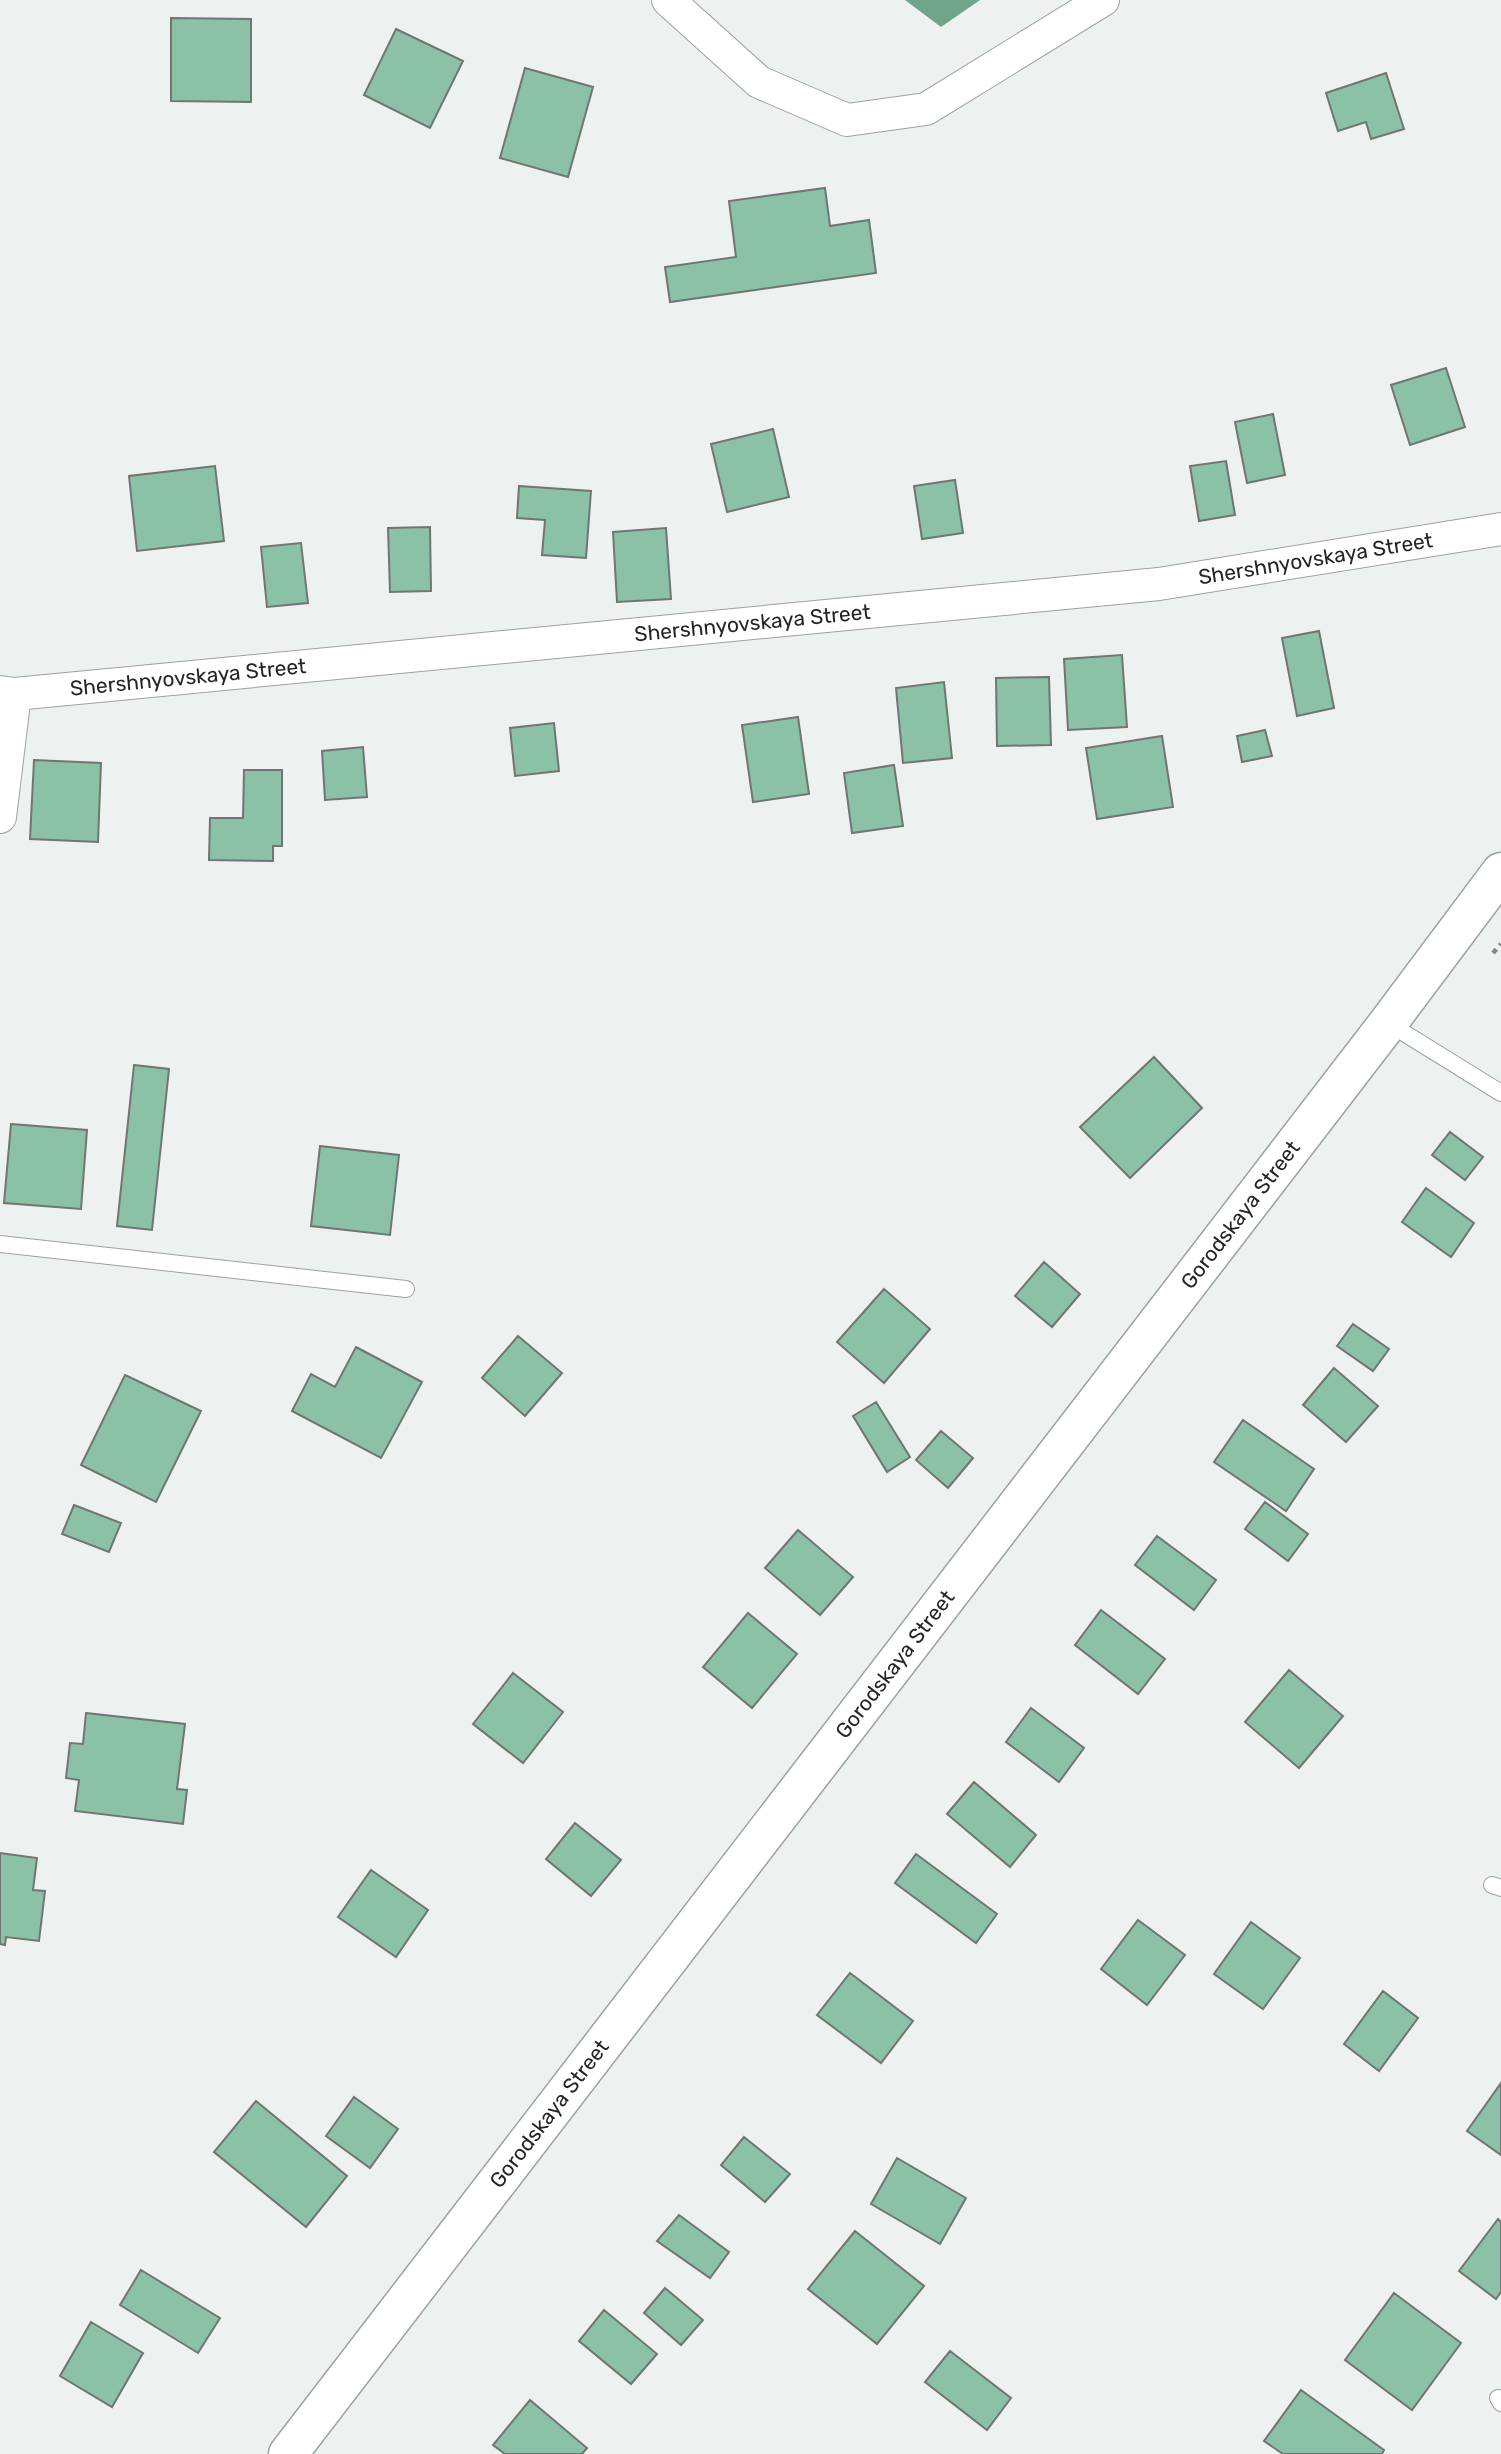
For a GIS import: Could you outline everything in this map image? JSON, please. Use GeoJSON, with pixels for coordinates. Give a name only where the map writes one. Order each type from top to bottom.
{"type":"FeatureCollection","features":[{"type":"Feature","properties":{"kind":"street"},"geometry":{"type":"LineString","coordinates":[[668,0],[759,82],[847,120],[926,109],[1102,0]]}},
{"type":"Feature","properties":{"kind":"street","name":"Shershnyovskaya Street"},"geometry":{"type":"LineString","coordinates":[[8,693],[1159,584],[1501,529]]}},
{"type":"Feature","properties":{"kind":"street"},"geometry":{"type":"LineString","coordinates":[[0,817],[8,693]]}},
{"type":"Feature","properties":{"kind":"street","name":"Gorodskaya Street"},"geometry":{"type":"LineString","coordinates":[[288,2454],[1388,1023],[1501,872]]}},
{"type":"Feature","properties":{"kind":"lane"},"geometry":{"type":"LineString","coordinates":[[1388,1023],[1501,1093]]}},
{"type":"Feature","properties":{"kind":"lane"},"geometry":{"type":"LineString","coordinates":[[0,1244],[407,1289]]}},
{"type":"Feature","properties":{"kind":"shaded area"},"geometry":{"type":"Polygon","coordinates":[[[905,0],[980,0],[941,27],[905,0]]]}},
{"type":"Feature","properties":{"kind":"building"},"geometry":{"type":"Polygon","coordinates":[[[171,18],[251,19],[251,102],[171,101],[171,18]]]}},
{"type":"Feature","properties":{"kind":"building"},"geometry":{"type":"Polygon","coordinates":[[[396,29],[463,61],[430,128],[364,95],[396,29]]]}},
{"type":"Feature","properties":{"kind":"building"},"geometry":{"type":"Polygon","coordinates":[[[525,68],[593,87],[568,177],[500,158],[525,68]]]}},
{"type":"Feature","properties":{"kind":"building"},"geometry":{"type":"Polygon","coordinates":[[[1386,73],[1404,129],[1371,139],[1366,122],[1338,131],[1326,93],[1386,73]]]}},
{"type":"Feature","properties":{"kind":"building"},"geometry":{"type":"Polygon","coordinates":[[[825,188],[830,226],[869,220],[876,273],[670,302],[665,267],[736,257],[729,201],[825,188]]]}},
{"type":"Feature","properties":{"kind":"building"},"geometry":{"type":"Polygon","coordinates":[[[1446,368],[1465,427],[1410,445],[1391,385],[1446,368]]]}},
{"type":"Feature","properties":{"kind":"building"},"geometry":{"type":"Polygon","coordinates":[[[1273,414],[1285,475],[1247,483],[1235,422],[1273,414]]]}},
{"type":"Feature","properties":{"kind":"building"},"geometry":{"type":"Polygon","coordinates":[[[773,429],[789,497],[727,512],[711,444],[773,429]]]}},
{"type":"Feature","properties":{"kind":"building"},"geometry":{"type":"Polygon","coordinates":[[[1226,461],[1235,515],[1199,521],[1190,466],[1226,461]]]}},
{"type":"Feature","properties":{"kind":"building"},"geometry":{"type":"Polygon","coordinates":[[[215,466],[224,541],[137,551],[129,476],[215,466]]]}},
{"type":"Feature","properties":{"kind":"building"},"geometry":{"type":"Polygon","coordinates":[[[955,480],[963,533],[922,539],[914,486],[955,480]]]}},
{"type":"Feature","properties":{"kind":"building"},"geometry":{"type":"Polygon","coordinates":[[[519,486],[591,491],[586,558],[542,555],[545,520],[517,518],[519,486]]]}},
{"type":"Feature","properties":{"kind":"building"},"geometry":{"type":"Polygon","coordinates":[[[430,527],[431,591],[390,592],[388,528],[430,527]]]}},
{"type":"Feature","properties":{"kind":"building"},"geometry":{"type":"Polygon","coordinates":[[[666,528],[671,599],[617,602],[613,532],[666,528]]]}},
{"type":"Feature","properties":{"kind":"building"},"geometry":{"type":"Polygon","coordinates":[[[301,543],[308,603],[267,607],[261,547],[301,543]]]}},
{"type":"Feature","properties":{"kind":"building"},"geometry":{"type":"Polygon","coordinates":[[[1319,631],[1334,708],[1297,716],[1282,638],[1319,631]]]}},
{"type":"Feature","properties":{"kind":"building"},"geometry":{"type":"Polygon","coordinates":[[[1122,655],[1127,727],[1068,730],[1064,659],[1122,655]]]}},
{"type":"Feature","properties":{"kind":"building"},"geometry":{"type":"Polygon","coordinates":[[[1049,677],[1051,745],[997,746],[996,678],[1049,677]]]}},
{"type":"Feature","properties":{"kind":"building"},"geometry":{"type":"Polygon","coordinates":[[[944,682],[952,758],[903,763],[896,688],[944,682]]]}},
{"type":"Feature","properties":{"kind":"building"},"geometry":{"type":"Polygon","coordinates":[[[798,717],[809,794],[753,802],[742,725],[798,717]]]}},
{"type":"Feature","properties":{"kind":"building"},"geometry":{"type":"Polygon","coordinates":[[[554,723],[559,771],[515,776],[510,728],[554,723]]]}},
{"type":"Feature","properties":{"kind":"building"},"geometry":{"type":"Polygon","coordinates":[[[1265,730],[1272,756],[1242,762],[1237,736],[1265,730]]]}},
{"type":"Feature","properties":{"kind":"building"},"geometry":{"type":"Polygon","coordinates":[[[1162,736],[1173,807],[1097,819],[1086,748],[1162,736]]]}},
{"type":"Feature","properties":{"kind":"building"},"geometry":{"type":"Polygon","coordinates":[[[363,747],[367,797],[325,800],[322,751],[363,747]]]}},
{"type":"Feature","properties":{"kind":"building"},"geometry":{"type":"Polygon","coordinates":[[[34,760],[101,763],[98,842],[30,839],[34,760]]]}},
{"type":"Feature","properties":{"kind":"building"},"geometry":{"type":"Polygon","coordinates":[[[894,765],[903,826],[852,833],[844,773],[894,765]]]}},
{"type":"Feature","properties":{"kind":"building"},"geometry":{"type":"Polygon","coordinates":[[[244,770],[282,770],[282,846],[273,846],[273,861],[209,860],[210,818],[243,818],[244,770]]]}},
{"type":"Feature","properties":{"kind":"building"},"geometry":{"type":"Polygon","coordinates":[[[1154,1057],[1202,1108],[1130,1178],[1080,1127],[1154,1057]]]}},
{"type":"Feature","properties":{"kind":"building"},"geometry":{"type":"Polygon","coordinates":[[[134,1065],[169,1069],[152,1230],[117,1226],[134,1065]]]}},
{"type":"Feature","properties":{"kind":"building"},"geometry":{"type":"Polygon","coordinates":[[[11,1124],[87,1130],[81,1209],[4,1203],[11,1124]]]}},
{"type":"Feature","properties":{"kind":"building"},"geometry":{"type":"Polygon","coordinates":[[[1450,1132],[1483,1157],[1465,1180],[1432,1155],[1450,1132]]]}},
{"type":"Feature","properties":{"kind":"building"},"geometry":{"type":"Polygon","coordinates":[[[320,1146],[399,1155],[390,1235],[311,1226],[320,1146]]]}},
{"type":"Feature","properties":{"kind":"building"},"geometry":{"type":"Polygon","coordinates":[[[1426,1188],[1474,1223],[1451,1257],[1402,1222],[1426,1188]]]}},
{"type":"Feature","properties":{"kind":"building"},"geometry":{"type":"Polygon","coordinates":[[[1044,1262],[1080,1294],[1052,1327],[1015,1296],[1044,1262]]]}},
{"type":"Feature","properties":{"kind":"building"},"geometry":{"type":"Polygon","coordinates":[[[884,1289],[930,1329],[884,1383],[837,1342],[884,1289]]]}},
{"type":"Feature","properties":{"kind":"building"},"geometry":{"type":"Polygon","coordinates":[[[1353,1324],[1389,1349],[1373,1371],[1337,1346],[1353,1324]]]}},
{"type":"Feature","properties":{"kind":"building"},"geometry":{"type":"Polygon","coordinates":[[[518,1336],[562,1373],[525,1416],[482,1378],[518,1336]]]}},
{"type":"Feature","properties":{"kind":"building"},"geometry":{"type":"Polygon","coordinates":[[[356,1347],[422,1382],[381,1458],[292,1411],[311,1374],[335,1387],[356,1347]]]}},
{"type":"Feature","properties":{"kind":"building"},"geometry":{"type":"Polygon","coordinates":[[[1334,1368],[1378,1406],[1346,1442],[1303,1405],[1334,1368]]]}},
{"type":"Feature","properties":{"kind":"building"},"geometry":{"type":"Polygon","coordinates":[[[125,1375],[201,1411],[156,1502],[81,1465],[125,1375]]]}},
{"type":"Feature","properties":{"kind":"building"},"geometry":{"type":"Polygon","coordinates":[[[876,1402],[910,1457],[887,1472],[853,1416],[876,1402]]]}},
{"type":"Feature","properties":{"kind":"building"},"geometry":{"type":"Polygon","coordinates":[[[1243,1420],[1314,1469],[1286,1511],[1214,1462],[1243,1420]]]}},
{"type":"Feature","properties":{"kind":"building"},"geometry":{"type":"Polygon","coordinates":[[[941,1431],[973,1458],[948,1488],[916,1460],[941,1431]]]}},
{"type":"Feature","properties":{"kind":"building"},"geometry":{"type":"Polygon","coordinates":[[[1265,1502],[1308,1534],[1288,1561],[1245,1529],[1265,1502]]]}},
{"type":"Feature","properties":{"kind":"building"},"geometry":{"type":"Polygon","coordinates":[[[74,1505],[121,1523],[109,1552],[62,1534],[74,1505]]]}},
{"type":"Feature","properties":{"kind":"building"},"geometry":{"type":"Polygon","coordinates":[[[798,1530],[853,1577],[820,1615],[765,1568],[798,1530]]]}},
{"type":"Feature","properties":{"kind":"building"},"geometry":{"type":"Polygon","coordinates":[[[1157,1536],[1216,1580],[1194,1610],[1135,1565],[1157,1536]]]}},
{"type":"Feature","properties":{"kind":"building"},"geometry":{"type":"Polygon","coordinates":[[[1101,1610],[1165,1659],[1138,1694],[1075,1645],[1101,1610]]]}},
{"type":"Feature","properties":{"kind":"building"},"geometry":{"type":"Polygon","coordinates":[[[748,1613],[797,1654],[752,1708],[703,1667],[748,1613]]]}},
{"type":"Feature","properties":{"kind":"building"},"geometry":{"type":"Polygon","coordinates":[[[1289,1670],[1343,1716],[1299,1768],[1245,1722],[1289,1670]]]}},
{"type":"Feature","properties":{"kind":"building"},"geometry":{"type":"Polygon","coordinates":[[[513,1673],[563,1712],[523,1763],[473,1724],[513,1673]]]}},
{"type":"Feature","properties":{"kind":"building"},"geometry":{"type":"Polygon","coordinates":[[[1031,1708],[1084,1748],[1059,1782],[1006,1742],[1031,1708]]]}},
{"type":"Feature","properties":{"kind":"building"},"geometry":{"type":"Polygon","coordinates":[[[86,1713],[185,1724],[177,1789],[187,1790],[183,1824],[75,1811],[79,1780],[66,1778],[70,1743],[83,1744],[86,1713]]]}},
{"type":"Feature","properties":{"kind":"building"},"geometry":{"type":"Polygon","coordinates":[[[974,1782],[1036,1835],[1010,1867],[947,1814],[974,1782]]]}},
{"type":"Feature","properties":{"kind":"building"},"geometry":{"type":"Polygon","coordinates":[[[575,1823],[621,1860],[591,1896],[546,1859],[575,1823]]]}},
{"type":"Feature","properties":{"kind":"building"},"geometry":{"type":"Polygon","coordinates":[[[0,1853],[37,1858],[33,1890],[45,1891],[39,1941],[6,1937],[5,1945],[0,1944],[0,1853]]]}},
{"type":"Feature","properties":{"kind":"building"},"geometry":{"type":"Polygon","coordinates":[[[916,1854],[997,1914],[976,1943],[895,1883],[916,1854]]]}},
{"type":"Feature","properties":{"kind":"building"},"geometry":{"type":"Polygon","coordinates":[[[371,1870],[428,1910],[396,1957],[338,1917],[371,1870]]]}},
{"type":"Feature","properties":{"kind":"building"},"geometry":{"type":"Polygon","coordinates":[[[1138,1920],[1185,1955],[1147,2005],[1101,1969],[1138,1920]]]}},
{"type":"Feature","properties":{"kind":"building"},"geometry":{"type":"Polygon","coordinates":[[[1251,1922],[1300,1958],[1263,2009],[1214,1974],[1251,1922]]]}},
{"type":"Feature","properties":{"kind":"building"},"geometry":{"type":"Polygon","coordinates":[[[850,1973],[913,2021],[881,2063],[817,2015],[850,1973]]]}},
{"type":"Feature","properties":{"kind":"building"},"geometry":{"type":"Polygon","coordinates":[[[1383,1991],[1418,2018],[1379,2071],[1344,2044],[1383,1991]]]}},
{"type":"Feature","properties":{"kind":"building"},"geometry":{"type":"Polygon","coordinates":[[[1501,2083],[1501,2155],[1467,2131],[1501,2083]]]}},
{"type":"Feature","properties":{"kind":"building"},"geometry":{"type":"Polygon","coordinates":[[[354,2097],[398,2129],[370,2168],[326,2136],[354,2097]]]}},
{"type":"Feature","properties":{"kind":"building"},"geometry":{"type":"Polygon","coordinates":[[[256,2101],[347,2176],[306,2227],[214,2152],[256,2101]]]}},
{"type":"Feature","properties":{"kind":"building"},"geometry":{"type":"Polygon","coordinates":[[[744,2137],[790,2174],[765,2202],[721,2165],[744,2137]]]}},
{"type":"Feature","properties":{"kind":"building"},"geometry":{"type":"Polygon","coordinates":[[[897,2158],[966,2198],[940,2244],[871,2204],[897,2158]]]}},
{"type":"Feature","properties":{"kind":"building"},"geometry":{"type":"Polygon","coordinates":[[[679,2215],[729,2252],[710,2278],[657,2241],[679,2215]]]}},
{"type":"Feature","properties":{"kind":"building"},"geometry":{"type":"Polygon","coordinates":[[[1498,2219],[1501,2222],[1501,2292],[1496,2299],[1459,2271],[1498,2219]]]}},
{"type":"Feature","properties":{"kind":"building"},"geometry":{"type":"Polygon","coordinates":[[[855,2231],[924,2286],[877,2344],[808,2289],[855,2231]]]}},
{"type":"Feature","properties":{"kind":"building"},"geometry":{"type":"Polygon","coordinates":[[[141,2270],[220,2318],[198,2353],[120,2305],[141,2270]]]}},
{"type":"Feature","properties":{"kind":"building"},"geometry":{"type":"Polygon","coordinates":[[[665,2288],[703,2320],[681,2345],[644,2313],[665,2288]]]}},
{"type":"Feature","properties":{"kind":"building"},"geometry":{"type":"Polygon","coordinates":[[[1394,2293],[1461,2343],[1412,2410],[1345,2360],[1394,2293]]]}},
{"type":"Feature","properties":{"kind":"building"},"geometry":{"type":"Polygon","coordinates":[[[604,2310],[657,2354],[631,2384],[579,2341],[604,2310]]]}},
{"type":"Feature","properties":{"kind":"building"},"geometry":{"type":"Polygon","coordinates":[[[91,2322],[143,2353],[112,2407],[60,2376],[91,2322]]]}},
{"type":"Feature","properties":{"kind":"building"},"geometry":{"type":"Polygon","coordinates":[[[950,2351],[1011,2398],[987,2430],[925,2382],[950,2351]]]}},
{"type":"Feature","properties":{"kind":"building"},"geometry":{"type":"Polygon","coordinates":[[[1301,2390],[1384,2450],[1382,2454],[1283,2454],[1264,2441],[1301,2390]]]}},
{"type":"Feature","properties":{"kind":"building"},"geometry":{"type":"Polygon","coordinates":[[[530,2400],[587,2448],[582,2454],[505,2454],[493,2445],[530,2400]]]}}]}
